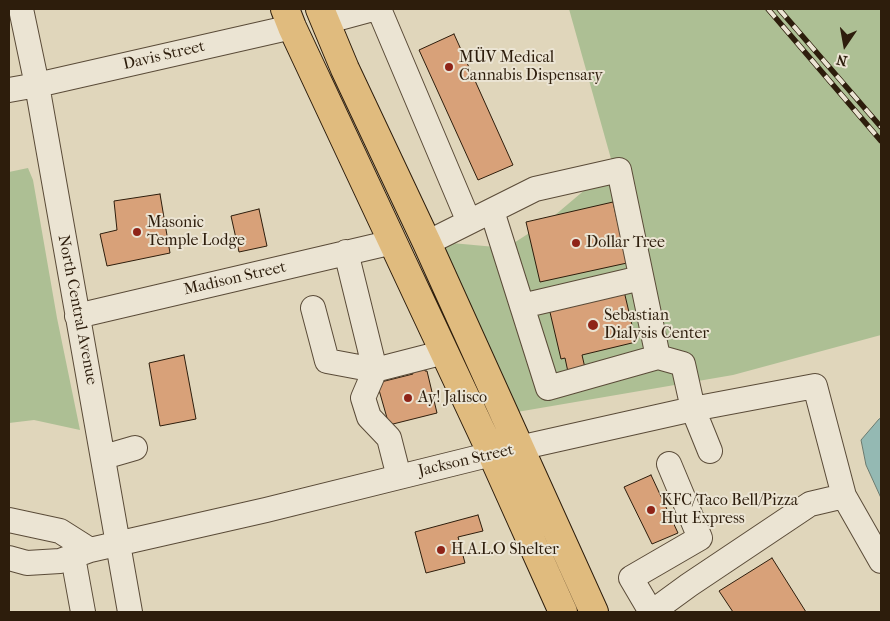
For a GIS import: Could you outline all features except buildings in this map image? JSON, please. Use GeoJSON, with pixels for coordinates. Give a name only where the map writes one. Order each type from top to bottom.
{"type":"FeatureCollection","features":[{"type":"Feature","properties":{"kind":"main road"},"geometry":{"type":"LineString","coordinates":[[306,15],[313,37],[344,69],[427,243],[594,612]]}},
{"type":"Feature","properties":{"kind":"main road"},"geometry":{"type":"LineString","coordinates":[[306,15],[393,242],[563,612]]}},
{"type":"Feature","properties":{"kind":"street","name":"North Central Avenue"},"geometry":{"type":"LineString","coordinates":[[20,9],[37,85],[130,612]]}},
{"type":"Feature","properties":{"kind":"street","name":"Davis Street"},"geometry":{"type":"LineString","coordinates":[[9,90],[37,85],[306,15],[374,9]]}},
{"type":"Feature","properties":{"kind":"street"},"geometry":{"type":"LineString","coordinates":[[379,9],[469,222]]}},
{"type":"Feature","properties":{"kind":"street","name":"Davis Street"},"geometry":{"type":"LineString","coordinates":[[9,105],[18,101],[37,85]]}},
{"type":"Feature","properties":{"kind":"street"},"geometry":{"type":"LineString","coordinates":[[427,243],[535,189],[620,170],[658,357]]}},
{"type":"Feature","properties":{"kind":"street"},"geometry":{"type":"LineString","coordinates":[[492,211],[548,388],[658,357],[683,364],[693,408],[710,451]]}},
{"type":"Feature","properties":{"kind":"street","name":"Madison Street"},"geometry":{"type":"LineString","coordinates":[[77,316],[393,242]]}},
{"type":"Feature","properties":{"kind":"street"},"geometry":{"type":"LineString","coordinates":[[346,252],[376,370],[363,398],[369,417],[389,438],[399,477]]}},
{"type":"Feature","properties":{"kind":"street"},"geometry":{"type":"LineString","coordinates":[[522,306],[642,278]]}},
{"type":"Feature","properties":{"kind":"street"},"geometry":{"type":"LineString","coordinates":[[313,308],[327,361],[376,370],[444,352]]}},
{"type":"Feature","properties":{"kind":"street","name":"Jackson Street"},"geometry":{"type":"LineString","coordinates":[[9,558],[26,562],[60,561],[82,554],[492,454],[693,408],[815,386],[844,496]]}},
{"type":"Feature","properties":{"kind":"street"},"geometry":{"type":"LineString","coordinates":[[104,457],[135,448]]}},
{"type":"Feature","properties":{"kind":"street"},"geometry":{"type":"LineString","coordinates":[[650,612],[631,578],[700,538],[669,464]]}},
{"type":"Feature","properties":{"kind":"street"},"geometry":{"type":"LineString","coordinates":[[632,612],[638,610],[650,612],[810,504],[844,496],[881,561]]}},
{"type":"Feature","properties":{"kind":"street"},"geometry":{"type":"LineString","coordinates":[[9,520],[60,531],[82,554],[83,612]]}},
{"type":"Feature","properties":{"kind":"green space"},"geometry":{"type":"Polygon","coordinates":[[[569,9],[881,9],[881,335],[733,375],[517,412],[441,242],[506,248],[548,221],[613,166],[569,9]]]}},
{"type":"Feature","properties":{"kind":"green space"},"geometry":{"type":"Polygon","coordinates":[[[28,168],[33,180],[57,318],[80,430],[34,420],[9,423],[9,172],[28,168]]]}},
{"type":"Feature","properties":{"kind":"water"},"geometry":{"type":"Polygon","coordinates":[[[881,418],[881,498],[866,465],[861,440],[881,418]]]}},
{"type":"Feature","properties":{"kind":"railway"},"geometry":{"type":"LineString","coordinates":[[768,9],[881,141]]}},
{"type":"Feature","properties":{"kind":"railway"},"geometry":{"type":"LineString","coordinates":[[779,9],[881,127]]}},
{"type":"Feature","properties":{"kind":"place","name":"MÜV Medical Cannabis Dispensary"},"geometry":{"type":"Point","coordinates":[449,67]}},
{"type":"Feature","properties":{"kind":"place","name":"Masonic Temple Lodge"},"geometry":{"type":"Point","coordinates":[137,232]}},
{"type":"Feature","properties":{"kind":"place","name":"Dollar Tree"},"geometry":{"type":"Point","coordinates":[576,243]}},
{"type":"Feature","properties":{"kind":"place","name":"Sebastian Dialysis Center"},"geometry":{"type":"Point","coordinates":[593,325]}},
{"type":"Feature","properties":{"kind":"place","name":"Ay! Jalisco"},"geometry":{"type":"Point","coordinates":[408,398]}},
{"type":"Feature","properties":{"kind":"place","name":"KFC/Taco Bell/Pizza Hut Express"},"geometry":{"type":"Point","coordinates":[651,510]}},
{"type":"Feature","properties":{"kind":"place","name":"H.A.L.O Shelter"},"geometry":{"type":"Point","coordinates":[441,550]}}]}
